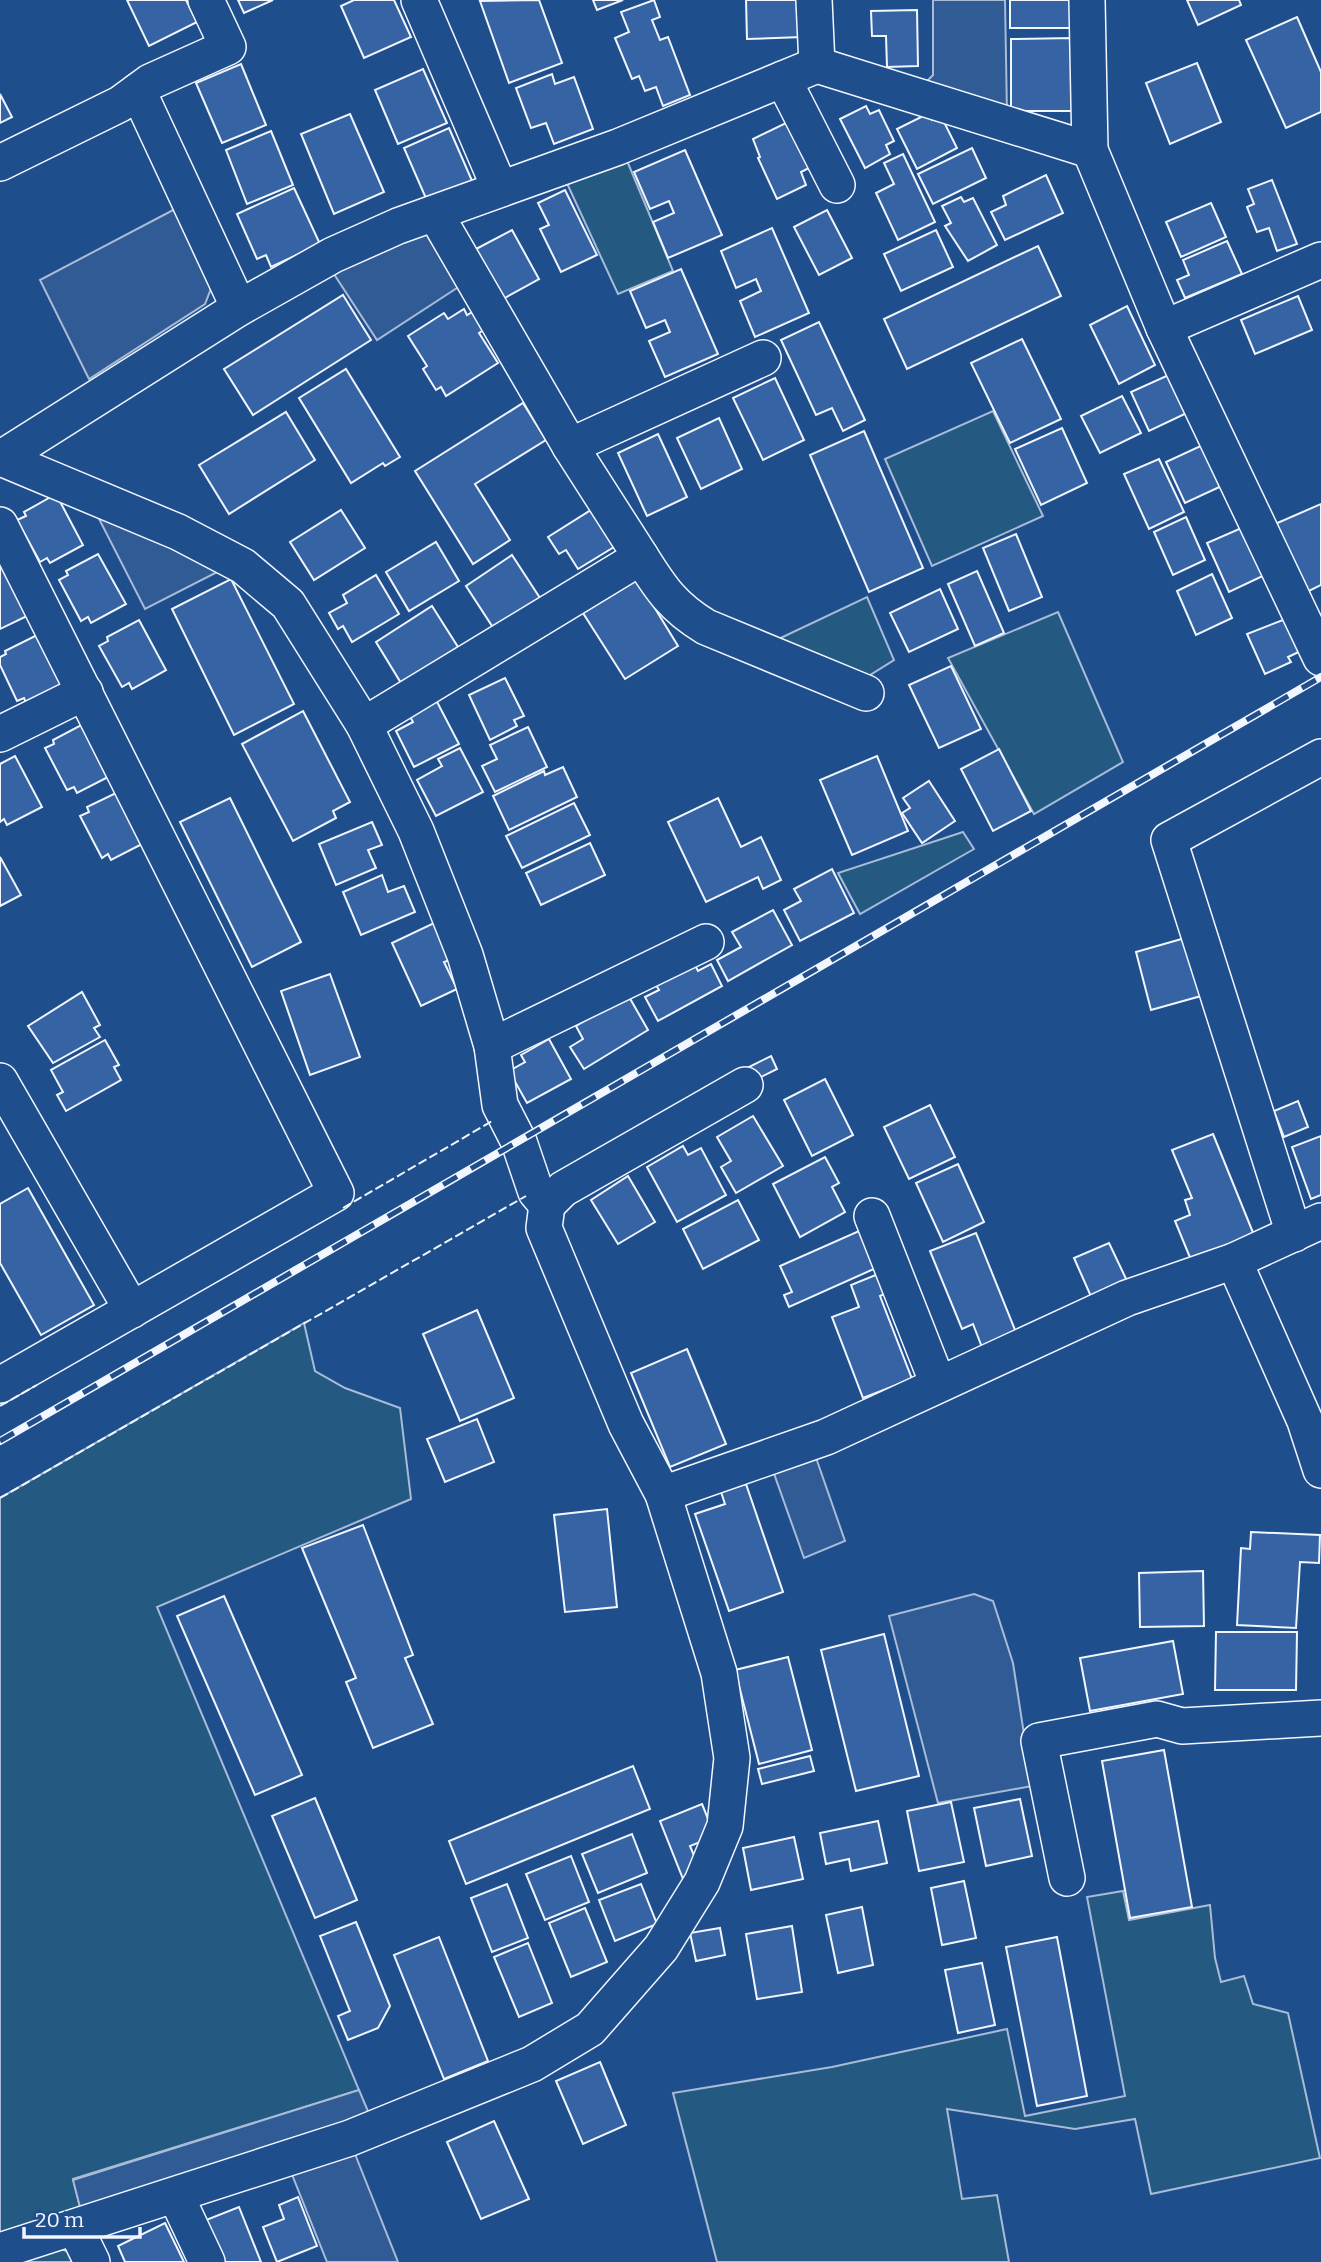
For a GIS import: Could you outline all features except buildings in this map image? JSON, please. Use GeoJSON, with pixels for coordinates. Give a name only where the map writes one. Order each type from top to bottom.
{"type":"FeatureCollection","features":[{"type":"Feature","properties":{"kind":"street"},"geometry":{"type":"LineString","coordinates":[[0,163],[228,47],[206,0]]}},
{"type":"Feature","properties":{"kind":"street"},"geometry":{"type":"LineString","coordinates":[[419,0],[500,189]]}},
{"type":"Feature","properties":{"kind":"street"},"geometry":{"type":"LineString","coordinates":[[814,0],[817,65]]}},
{"type":"Feature","properties":{"kind":"street"},"geometry":{"type":"LineString","coordinates":[[1087,0],[1090,150],[1164,328],[1321,658]]}},
{"type":"Feature","properties":{"kind":"street"},"geometry":{"type":"LineString","coordinates":[[1,459],[239,308],[333,255],[398,226],[436,215],[618,147],[817,65],[1090,150]]}},
{"type":"Feature","properties":{"kind":"street"},"geometry":{"type":"LineString","coordinates":[[783,79],[837,185]]}},
{"type":"Feature","properties":{"kind":"street"},"geometry":{"type":"LineString","coordinates":[[138,91],[239,308]]}},
{"type":"Feature","properties":{"kind":"street"},"geometry":{"type":"LineString","coordinates":[[436,215],[570,446],[665,596],[706,627],[866,693]]}},
{"type":"Feature","properties":{"kind":"street"},"geometry":{"type":"LineString","coordinates":[[1164,328],[1321,260]]}},
{"type":"Feature","properties":{"kind":"street"},"geometry":{"type":"LineString","coordinates":[[570,446],[762,358]]}},
{"type":"Feature","properties":{"kind":"street"},"geometry":{"type":"LineString","coordinates":[[1,459],[178,532],[243,566],[288,604],[364,725],[416,831],[465,955],[492,1046],[500,1105],[519,1142],[536,1192],[547,1205]]}},
{"type":"Feature","properties":{"kind":"street"},"geometry":{"type":"LineString","coordinates":[[0,525],[336,1193],[0,1385]]}},
{"type":"Feature","properties":{"kind":"street"},"geometry":{"type":"LineString","coordinates":[[364,725],[641,557]]}},
{"type":"Feature","properties":{"kind":"street"},"geometry":{"type":"LineString","coordinates":[[0,734],[85,692]]}},
{"type":"Feature","properties":{"kind":"street"},"geometry":{"type":"LineString","coordinates":[[663,1494],[825,1437],[1126,1298],[1234,1261],[1308,1228],[1168,839],[1321,757]]}},
{"type":"Feature","properties":{"kind":"street"},"geometry":{"type":"LineString","coordinates":[[492,1046],[706,942]]}},
{"type":"Feature","properties":{"kind":"street"},"geometry":{"type":"LineString","coordinates":[[0,1082],[132,1310]]}},
{"type":"Feature","properties":{"kind":"street"},"geometry":{"type":"LineString","coordinates":[[0,2251],[76,2229],[350,2138],[532,2064],[590,2029],[661,1948],[702,1882],[725,1826],[732,1758],[719,1673],[663,1494],[626,1424],[544,1228],[547,1205],[563,1189],[745,1085]]}},
{"type":"Feature","properties":{"kind":"street"},"geometry":{"type":"LineString","coordinates":[[872,1216],[938,1384]]}},
{"type":"Feature","properties":{"kind":"street"},"geometry":{"type":"LineString","coordinates":[[1234,1261],[1305,1421],[1321,1470]]}},
{"type":"Feature","properties":{"kind":"street"},"geometry":{"type":"LineString","coordinates":[[1068,1878],[1040,1741],[1157,1719],[1182,1726],[1321,1718]]}},
{"type":"Feature","properties":{"kind":"street"},"geometry":{"type":"LineString","coordinates":[[176,2196],[207,2262]]}},
{"type":"Feature","properties":{"kind":"street"},"geometry":{"type":"LineString","coordinates":[[76,2229],[92,2262]]}},
{"type":"Feature","properties":{"kind":"shaded area"},"geometry":{"type":"Polygon","coordinates":[[[933,0],[1005,0],[1007,115],[923,85],[933,75],[933,0]]]}},
{"type":"Feature","properties":{"kind":"shaded area"},"geometry":{"type":"Polygon","coordinates":[[[625,156],[673,271],[618,294],[565,179],[625,156]]]}},
{"type":"Feature","properties":{"kind":"shaded area"},"geometry":{"type":"Polygon","coordinates":[[[177,208],[212,286],[205,304],[89,379],[40,280],[177,208]]]}},
{"type":"Feature","properties":{"kind":"shaded area"},"geometry":{"type":"Polygon","coordinates":[[[426,232],[460,286],[377,340],[330,268],[426,232]]]}},
{"type":"Feature","properties":{"kind":"shaded area"},"geometry":{"type":"Polygon","coordinates":[[[993,411],[1043,516],[932,566],[885,459],[993,411]]]}},
{"type":"Feature","properties":{"kind":"shaded area"},"geometry":{"type":"Polygon","coordinates":[[[94,509],[227,567],[145,609],[94,509]]]}},
{"type":"Feature","properties":{"kind":"shaded area"},"geometry":{"type":"Polygon","coordinates":[[[867,597],[894,660],[870,675],[857,678],[770,643],[867,597]]]}},
{"type":"Feature","properties":{"kind":"shaded area"},"geometry":{"type":"Polygon","coordinates":[[[1058,612],[1123,762],[1034,814],[948,658],[1058,612]]]}},
{"type":"Feature","properties":{"kind":"shaded area"},"geometry":{"type":"Polygon","coordinates":[[[963,832],[974,849],[860,914],[838,873],[963,832]]]}},
{"type":"Feature","properties":{"kind":"shaded area"},"geometry":{"type":"Polygon","coordinates":[[[304,1323],[315,1371],[345,1388],[400,1408],[411,1499],[157,1607],[359,2090],[73,2179],[82,2215],[0,2240],[0,1498],[304,1323]]]}},
{"type":"Feature","properties":{"kind":"shaded area"},"geometry":{"type":"Polygon","coordinates":[[[814,1452],[845,1541],[804,1558],[772,1468],[814,1452]]]}},
{"type":"Feature","properties":{"kind":"shaded area"},"geometry":{"type":"Polygon","coordinates":[[[974,1594],[993,1601],[1013,1663],[1032,1786],[938,1803],[889,1616],[974,1594]]]}},
{"type":"Feature","properties":{"kind":"shaded area"},"geometry":{"type":"Polygon","coordinates":[[[1123,1891],[1129,1920],[1210,1905],[1215,1958],[1221,1982],[1244,1976],[1253,2004],[1288,2013],[1320,2158],[1151,2194],[1135,2119],[1075,2129],[947,2109],[962,2199],[997,2195],[1009,2262],[717,2262],[673,2093],[832,2067],[1007,2029],[1025,2116],[1125,2096],[1087,1897],[1123,1891]]]}},
{"type":"Feature","properties":{"kind":"shaded area"},"geometry":{"type":"Polygon","coordinates":[[[359,2090],[370,2116],[82,2215],[73,2180],[359,2090]]]}},
{"type":"Feature","properties":{"kind":"shaded area"},"geometry":{"type":"Polygon","coordinates":[[[351,2144],[398,2262],[327,2262],[289,2167],[351,2144]]]}},
{"type":"Feature","properties":{"kind":"shaded area"},"geometry":{"type":"Polygon","coordinates":[[[53,2246],[69,2252],[74,2262],[5,2262],[53,2246]]]}},
{"type":"Feature","properties":{"kind":"railway"},"geometry":{"type":"LineString","coordinates":[[0,1441],[1321,677]]}},
{"type":"Feature","properties":{"kind":"fence"},"geometry":{"type":"LineString","coordinates":[[343,1208],[494,1120]]}},
{"type":"Feature","properties":{"kind":"fence"},"geometry":{"type":"LineString","coordinates":[[0,1498],[526,1196]]}},
{"type":"Feature","properties":{"kind":"fence"},"geometry":{"type":"LineString","coordinates":[[0,1406],[37,1385]]}}]}
